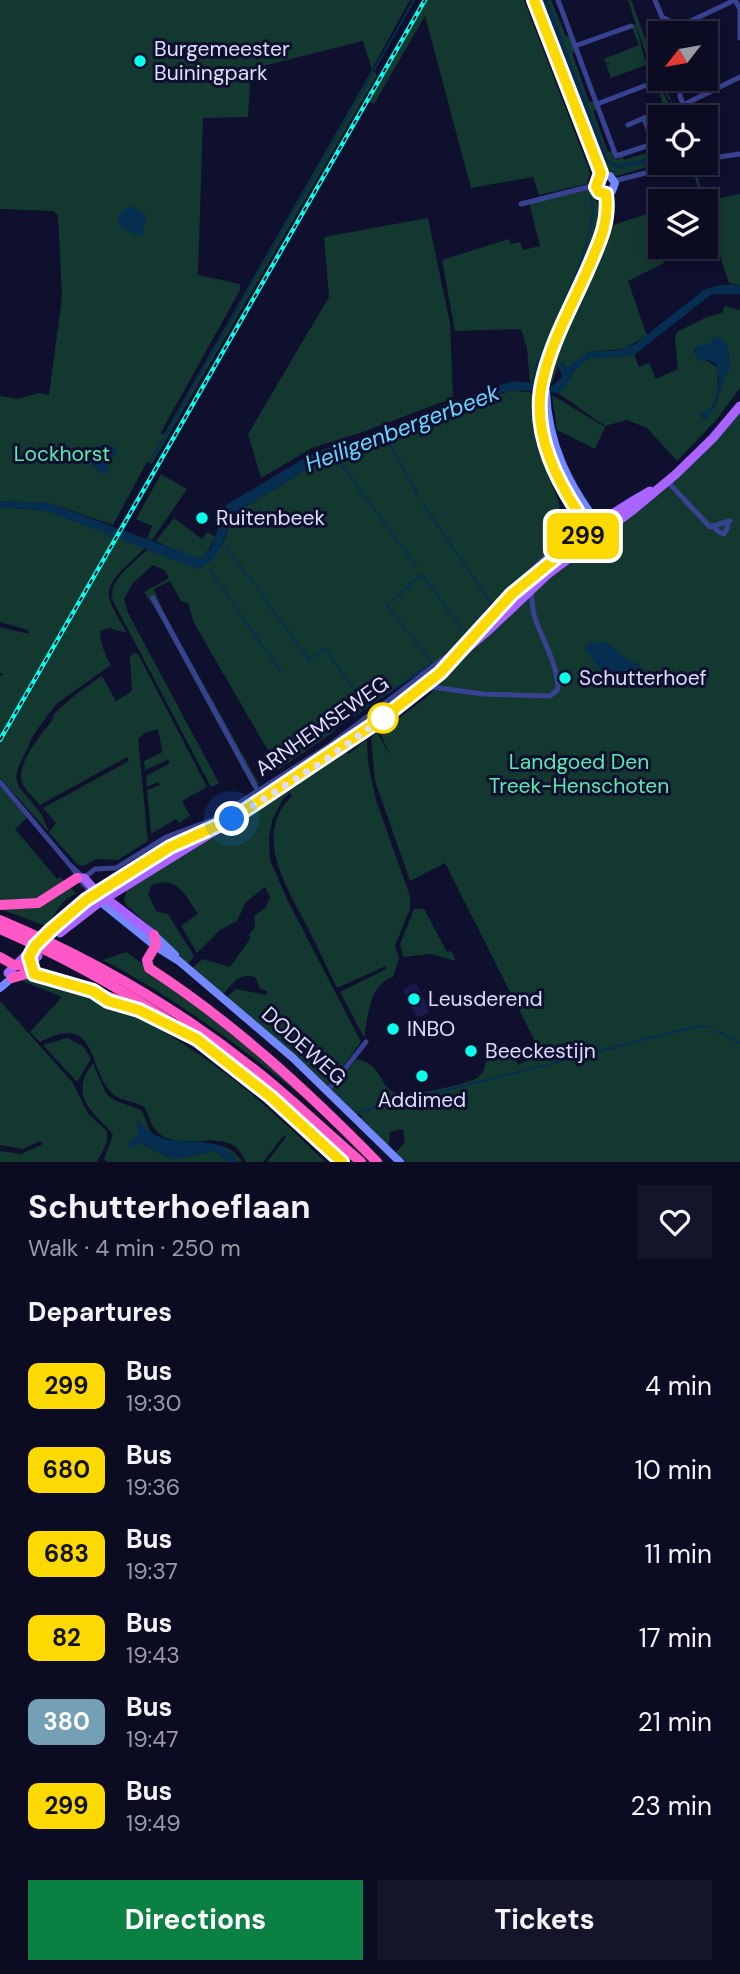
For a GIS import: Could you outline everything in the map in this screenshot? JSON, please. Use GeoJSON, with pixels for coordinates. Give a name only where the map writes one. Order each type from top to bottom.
{"type":"FeatureCollection","features":[{"type":"Feature","properties":{"kind":"highway"},"geometry":{"type":"LineString","coordinates":[[0,905],[38,903],[82,880]]}},
{"type":"Feature","properties":{"kind":"highway"},"geometry":{"type":"LineString","coordinates":[[0,920],[32,947],[32,970]]}},
{"type":"Feature","properties":{"kind":"highway"},"geometry":{"type":"LineString","coordinates":[[0,929],[32,947],[54,949],[125,982],[201,1030],[259,1073],[359,1162]]}},
{"type":"Feature","properties":{"kind":"highway"},"geometry":{"type":"LineString","coordinates":[[154,941],[147,960],[149,968],[261,1050],[377,1162]]}},
{"type":"Feature","properties":{"kind":"highway"},"geometry":{"type":"LineString","coordinates":[[54,949],[197,1039],[271,1097],[342,1162]]}},
{"type":"Feature","properties":{"kind":"highway"},"geometry":{"type":"LineString","coordinates":[[1,957],[8,974],[32,970],[115,999],[197,1039]]}},
{"type":"Feature","properties":{"kind":"main road"},"geometry":{"type":"LineString","coordinates":[[534,0],[602,176]]}},
{"type":"Feature","properties":{"kind":"main road"},"geometry":{"type":"LineString","coordinates":[[602,176],[608,176],[614,181],[614,190],[606,194],[599,192],[596,185],[602,176]]}},
{"type":"Feature","properties":{"kind":"main road"},"geometry":{"type":"LineString","coordinates":[[593,534],[554,474],[544,439],[544,379],[546,368],[604,232],[608,207],[606,194]]}},
{"type":"Feature","properties":{"kind":"main road","name":"ARNHEMSEWEG"},"geometry":{"type":"LineString","coordinates":[[440,673],[512,594],[666,482],[713,438],[740,406]]}},
{"type":"Feature","properties":{"kind":"main road"},"geometry":{"type":"LineString","coordinates":[[544,407],[551,435],[570,483],[602,528]]}},
{"type":"Feature","properties":{"kind":"main road","name":"ARNHEMSEWEG"},"geometry":{"type":"LineString","coordinates":[[99,897],[124,886],[232,819],[360,735],[440,673],[593,534]]}},
{"type":"Feature","properties":{"kind":"main road","name":"ARNHEMSEWEG"},"geometry":{"type":"LineString","coordinates":[[99,897],[129,873],[170,847],[232,819]]}},
{"type":"Feature","properties":{"kind":"main road"},"geometry":{"type":"LineString","coordinates":[[56,931],[99,897],[82,880]]}},
{"type":"Feature","properties":{"kind":"main road"},"geometry":{"type":"LineString","coordinates":[[123,912],[119,897],[124,886]]}},
{"type":"Feature","properties":{"kind":"main road","name":"DODEWEG"},"geometry":{"type":"LineString","coordinates":[[99,897],[123,912],[154,941]]}},
{"type":"Feature","properties":{"kind":"main road","name":"DODEWEG"},"geometry":{"type":"LineString","coordinates":[[99,897],[179,961],[328,1090],[400,1162]]}},
{"type":"Feature","properties":{"kind":"main road"},"geometry":{"type":"LineString","coordinates":[[0,988],[8,974],[32,947]]}},
{"type":"Feature","properties":{"kind":"street"},"geometry":{"type":"LineString","coordinates":[[558,0],[616,156],[648,146]]}},
{"type":"Feature","properties":{"kind":"street"},"geometry":{"type":"LineString","coordinates":[[655,0],[662,17],[670,21]]}},
{"type":"Feature","properties":{"kind":"street"},"geometry":{"type":"LineString","coordinates":[[688,21],[718,3],[735,0],[740,9],[740,38]]}},
{"type":"Feature","properties":{"kind":"street"},"geometry":{"type":"LineString","coordinates":[[575,46],[631,26]]}},
{"type":"Feature","properties":{"kind":"street"},"geometry":{"type":"LineString","coordinates":[[681,91],[683,105],[740,78]]}},
{"type":"Feature","properties":{"kind":"street"},"geometry":{"type":"LineString","coordinates":[[597,104],[648,85]]}},
{"type":"Feature","properties":{"kind":"street"},"geometry":{"type":"LineString","coordinates":[[702,91],[707,93]]}},
{"type":"Feature","properties":{"kind":"street"},"geometry":{"type":"LineString","coordinates":[[628,125],[648,117]]}},
{"type":"Feature","properties":{"kind":"street"},"geometry":{"type":"LineString","coordinates":[[644,118],[648,130]]}},
{"type":"Feature","properties":{"kind":"street"},"geometry":{"type":"LineString","coordinates":[[718,157],[740,154]]}},
{"type":"Feature","properties":{"kind":"street"},"geometry":{"type":"LineString","coordinates":[[614,181],[648,168]]}},
{"type":"Feature","properties":{"kind":"street"},"geometry":{"type":"LineString","coordinates":[[521,204],[596,185]]}},
{"type":"Feature","properties":{"kind":"street"},"geometry":{"type":"LineString","coordinates":[[666,482],[710,527],[713,526],[728,521],[724,534],[713,526]]}},
{"type":"Feature","properties":{"kind":"street","name":"ARNHEMSEWEG"},"geometry":{"type":"LineString","coordinates":[[82,880],[95,869],[116,868],[166,837],[212,820],[330,746],[430,670],[548,554]]}},
{"type":"Feature","properties":{"kind":"street","name":"ARNHEMSEWEG"},"geometry":{"type":"LineString","coordinates":[[424,686],[483,694],[550,696],[558,689],[546,640],[535,619],[531,589]]}},
{"type":"Feature","properties":{"kind":"street"},"geometry":{"type":"LineString","coordinates":[[153,598],[258,791]]}},
{"type":"Feature","properties":{"kind":"street"},"geometry":{"type":"LineString","coordinates":[[0,782],[82,880]]}},
{"type":"Feature","properties":{"kind":"street"},"geometry":{"type":"LineString","coordinates":[[328,1090],[366,1042]]}},
{"type":"Feature","properties":{"kind":"green space","name":"Lockhorst"},"geometry":{"type":"Polygon","coordinates":[[[0,0],[410,0],[372,69],[377,75],[152,464],[147,462],[113,525],[49,503],[0,501],[0,396],[18,399],[39,393],[49,395],[62,297],[58,215],[53,211],[0,209],[0,0]],[[363,41],[251,69],[248,117],[203,118],[198,275],[240,284],[240,290],[160,434],[164,434],[372,70],[363,41]]]}},
{"type":"Feature","properties":{"kind":"green space"},"geometry":{"type":"Polygon","coordinates":[[[427,0],[524,0],[590,172],[587,184],[539,195],[533,177],[471,188],[425,16],[374,104],[368,102],[427,0]]]}},
{"type":"Feature","properties":{"kind":"green space"},"geometry":{"type":"Polygon","coordinates":[[[539,0],[543,0],[604,160],[618,168],[648,162],[648,167],[617,176],[605,170],[597,155],[554,32],[539,0]]]}},
{"type":"Feature","properties":{"kind":"green space"},"geometry":{"type":"Polygon","coordinates":[[[547,0],[551,0],[576,52],[572,53],[589,102],[594,101],[597,109],[593,111],[608,152],[612,151],[613,157],[618,160],[622,156],[624,160],[648,153],[648,159],[618,165],[608,160],[547,0]]]}},
{"type":"Feature","properties":{"kind":"green space"},"geometry":{"type":"Polygon","coordinates":[[[628,0],[631,0],[648,46],[648,60],[628,0]]]}},
{"type":"Feature","properties":{"kind":"green space"},"geometry":{"type":"Polygon","coordinates":[[[636,24],[648,70],[646,65],[611,78],[606,64],[612,63],[606,63],[604,59],[639,45],[631,26],[636,24]]]}},
{"type":"Feature","properties":{"kind":"green space"},"geometry":{"type":"Polygon","coordinates":[[[659,91],[662,91],[669,105],[663,105],[659,91]]]}},
{"type":"Feature","properties":{"kind":"green space"},"geometry":{"type":"Polygon","coordinates":[[[694,175],[697,175],[701,189],[698,189],[694,175]]]}},
{"type":"Feature","properties":{"kind":"green space"},"geometry":{"type":"Polygon","coordinates":[[[590,189],[610,226],[648,214],[648,259],[663,259],[664,263],[628,281],[647,336],[623,349],[588,352],[566,369],[563,363],[558,366],[552,383],[530,383],[527,348],[521,329],[455,331],[442,260],[509,239],[511,244],[520,242],[523,250],[540,246],[529,203],[590,189]]]}},
{"type":"Feature","properties":{"kind":"green space"},"geometry":{"type":"Polygon","coordinates":[[[740,194],[740,285],[729,283],[718,250],[718,198],[740,194]]]}},
{"type":"Feature","properties":{"kind":"green space"},"geometry":{"type":"Polygon","coordinates":[[[428,218],[450,323],[453,398],[312,448],[261,478],[248,434],[329,297],[324,237],[428,218]]]}},
{"type":"Feature","properties":{"kind":"green space"},"geometry":{"type":"Polygon","coordinates":[[[725,306],[740,310],[740,388],[717,419],[677,461],[647,428],[627,420],[605,426],[558,393],[583,362],[593,358],[634,354],[639,367],[649,363],[656,379],[678,369],[675,339],[677,332],[707,317],[722,313],[725,306]],[[727,343],[695,348],[694,353],[717,367],[717,391],[709,412],[717,403],[721,380],[730,368],[727,343]]]}},
{"type":"Feature","properties":{"kind":"green space"},"geometry":{"type":"Polygon","coordinates":[[[512,390],[533,393],[531,408],[537,447],[559,502],[561,523],[569,536],[543,553],[548,558],[497,607],[492,602],[465,636],[434,664],[334,728],[335,731],[278,770],[268,752],[271,750],[267,749],[194,623],[188,603],[181,601],[170,581],[154,589],[163,611],[259,784],[253,788],[144,592],[169,578],[164,570],[153,565],[133,583],[124,599],[128,613],[219,783],[211,787],[113,601],[112,594],[118,579],[148,549],[199,569],[222,545],[237,512],[325,458],[512,390]]]}},
{"type":"Feature","properties":{"kind":"green space"},"geometry":{"type":"Polygon","coordinates":[[[552,395],[605,427],[595,449],[557,430],[552,395]]]}},
{"type":"Feature","properties":{"kind":"green space","name":"Landgoed Den Treek-Henschoten"},"geometry":{"type":"Polygon","coordinates":[[[740,411],[740,1162],[404,1162],[395,1153],[405,1142],[403,1129],[390,1132],[389,1149],[359,1118],[363,1117],[360,1114],[356,1115],[331,1091],[356,1059],[371,1065],[389,1089],[401,1094],[434,1090],[475,1079],[482,1072],[487,1056],[511,1052],[518,1065],[541,1054],[546,1063],[445,863],[410,881],[375,781],[371,738],[377,732],[391,757],[380,733],[433,692],[427,690],[551,577],[686,471],[740,411]]]}},
{"type":"Feature","properties":{"kind":"green space"},"geometry":{"type":"Polygon","coordinates":[[[161,474],[187,489],[152,540],[147,538],[152,526],[136,519],[161,474]]]}},
{"type":"Feature","properties":{"kind":"green space"},"geometry":{"type":"Polygon","coordinates":[[[0,507],[44,510],[146,547],[116,577],[109,590],[112,606],[127,633],[109,628],[100,631],[103,649],[111,665],[56,704],[34,734],[16,777],[19,787],[42,815],[49,832],[56,823],[43,808],[129,761],[127,757],[40,805],[22,783],[21,775],[26,757],[55,716],[50,719],[102,676],[116,701],[132,691],[130,657],[133,653],[138,654],[207,787],[182,801],[190,816],[179,823],[176,819],[151,834],[147,790],[160,785],[158,782],[147,787],[146,776],[170,763],[168,760],[145,770],[144,761],[162,750],[158,729],[145,733],[138,739],[148,841],[118,860],[97,859],[83,866],[78,865],[0,778],[0,677],[3,673],[0,673],[0,627],[29,634],[28,630],[0,622],[0,507]]]}},
{"type":"Feature","properties":{"kind":"green space"},"geometry":{"type":"Polygon","coordinates":[[[174,518],[202,539],[207,532],[216,537],[202,559],[192,558],[156,541],[174,518]]]}},
{"type":"Feature","properties":{"kind":"green space"},"geometry":{"type":"Polygon","coordinates":[[[367,739],[368,762],[376,800],[410,896],[410,909],[395,946],[399,958],[393,977],[379,987],[371,1001],[364,1037],[340,992],[386,969],[386,966],[337,988],[286,886],[276,855],[275,824],[281,810],[292,796],[290,792],[272,820],[269,838],[270,860],[287,899],[361,1042],[327,1088],[225,998],[236,989],[267,995],[267,991],[260,989],[256,978],[241,977],[222,996],[191,969],[203,959],[230,967],[250,939],[249,934],[255,928],[254,916],[265,908],[270,897],[265,887],[246,902],[237,921],[220,930],[197,953],[181,926],[198,914],[189,900],[174,885],[152,885],[148,894],[156,911],[168,914],[194,956],[187,965],[124,900],[127,889],[324,763],[346,752],[349,754],[367,739]]]}},
{"type":"Feature","properties":{"kind":"green space"},"geometry":{"type":"Polygon","coordinates":[[[0,786],[27,818],[15,829],[57,879],[61,877],[64,881],[34,900],[0,901],[0,786]]]}},
{"type":"Feature","properties":{"kind":"green space"},"geometry":{"type":"Polygon","coordinates":[[[69,886],[76,893],[63,902],[46,926],[0,909],[29,909],[69,886]]]}},
{"type":"Feature","properties":{"kind":"green space"},"geometry":{"type":"Polygon","coordinates":[[[414,909],[424,909],[447,952],[451,951],[456,961],[431,954],[403,957],[400,944],[414,909]]]}},
{"type":"Feature","properties":{"kind":"green space"},"geometry":{"type":"Polygon","coordinates":[[[126,952],[186,994],[330,1119],[276,1075],[192,1014],[103,960],[126,952]]]}},
{"type":"Feature","properties":{"kind":"green space"},"geometry":{"type":"Polygon","coordinates":[[[21,978],[58,986],[114,1007],[180,1042],[270,1110],[325,1162],[267,1162],[286,1137],[284,1135],[263,1162],[246,1162],[239,1150],[229,1143],[180,1141],[157,1132],[144,1107],[110,1091],[88,1046],[81,1038],[72,1033],[58,1034],[40,1042],[30,1032],[62,997],[20,980],[21,978]]]}},
{"type":"Feature","properties":{"kind":"green space"},"geometry":{"type":"Polygon","coordinates":[[[0,1001],[73,1083],[88,1114],[107,1131],[107,1142],[97,1162],[0,1162],[0,1151],[21,1154],[43,1144],[40,1141],[23,1149],[0,1145],[0,1001]]]}},
{"type":"Feature","properties":{"kind":"green space"},"geometry":{"type":"Polygon","coordinates":[[[67,1038],[83,1046],[91,1059],[77,1082],[43,1045],[67,1038]]]}},
{"type":"Feature","properties":{"kind":"green space"},"geometry":{"type":"Polygon","coordinates":[[[93,1063],[109,1096],[141,1110],[151,1132],[163,1141],[223,1147],[234,1152],[242,1162],[237,1162],[234,1157],[216,1147],[180,1153],[163,1151],[147,1141],[138,1127],[138,1134],[128,1144],[129,1148],[139,1143],[173,1159],[216,1151],[228,1162],[107,1162],[104,1159],[113,1135],[89,1108],[83,1095],[83,1082],[93,1063]]]}},
{"type":"Feature","properties":{"kind":"water"},"geometry":{"type":"Polygon","coordinates":[[[543,0],[548,2],[608,160],[618,165],[648,159],[648,163],[616,168],[604,160],[543,0]]]}},
{"type":"Feature","properties":{"kind":"water"},"geometry":{"type":"Polygon","coordinates":[[[132,206],[146,215],[142,235],[134,234],[119,224],[119,215],[132,206]]]}},
{"type":"Feature","properties":{"kind":"water","name":"Heiligenbergerbeek"},"geometry":{"type":"Polygon","coordinates":[[[720,285],[740,285],[740,294],[712,294],[634,355],[587,359],[574,371],[565,388],[558,393],[512,390],[501,393],[325,458],[237,512],[218,552],[207,565],[198,569],[44,510],[0,507],[0,501],[49,503],[201,559],[212,546],[226,505],[318,451],[363,438],[502,384],[516,381],[552,386],[562,377],[558,366],[561,362],[566,369],[588,352],[619,350],[635,344],[704,290],[720,285]]]}},
{"type":"Feature","properties":{"kind":"water"},"geometry":{"type":"Polygon","coordinates":[[[715,336],[727,343],[730,368],[713,410],[704,421],[700,415],[714,406],[719,380],[716,364],[707,359],[701,362],[694,353],[698,345],[710,344],[715,336]]]}},
{"type":"Feature","properties":{"kind":"water"},"geometry":{"type":"Polygon","coordinates":[[[99,445],[113,446],[117,451],[108,462],[108,471],[105,474],[95,467],[90,458],[93,449],[99,445]]]}},
{"type":"Feature","properties":{"kind":"water"},"geometry":{"type":"Polygon","coordinates":[[[599,641],[641,667],[617,681],[609,682],[585,649],[588,644],[599,641]]]}},
{"type":"Feature","properties":{"kind":"water"},"geometry":{"type":"Polygon","coordinates":[[[136,1118],[149,1131],[162,1138],[215,1144],[227,1150],[237,1162],[228,1162],[216,1151],[173,1159],[139,1143],[129,1148],[128,1144],[138,1134],[136,1118]]]}},
{"type":"Feature","properties":{"kind":"building","name":"Leusderend"},"geometry":{"type":"Polygon","coordinates":[[[416,983],[429,1009],[428,1013],[420,1017],[416,1016],[403,989],[416,983]]]}},
{"type":"Feature","properties":{"kind":"waterway"},"geometry":{"type":"LineString","coordinates":[[151,460],[414,0]]}},
{"type":"Feature","properties":{"kind":"waterway"},"geometry":{"type":"LineString","coordinates":[[533,384],[536,367],[583,254],[593,210],[590,197]]}},
{"type":"Feature","properties":{"kind":"waterway","name":"Heiligenbergerbeek"},"geometry":{"type":"LineString","coordinates":[[388,441],[418,496]]}},
{"type":"Feature","properties":{"kind":"waterway","name":"Heiligenbergerbeek"},"geometry":{"type":"LineString","coordinates":[[338,460],[417,567]]}},
{"type":"Feature","properties":{"kind":"waterway"},"geometry":{"type":"LineString","coordinates":[[423,504],[491,603]]}},
{"type":"Feature","properties":{"kind":"waterway"},"geometry":{"type":"LineString","coordinates":[[227,547],[253,583]]}},
{"type":"Feature","properties":{"kind":"waterway"},"geometry":{"type":"LineString","coordinates":[[210,570],[230,598]]}},
{"type":"Feature","properties":{"kind":"waterway"},"geometry":{"type":"LineString","coordinates":[[422,574],[462,630]]}},
{"type":"Feature","properties":{"kind":"waterway"},"geometry":{"type":"LineString","coordinates":[[392,601],[419,576]]}},
{"type":"Feature","properties":{"kind":"waterway"},"geometry":{"type":"LineString","coordinates":[[256,587],[309,660],[325,649],[367,708]]}},
{"type":"Feature","properties":{"kind":"waterway"},"geometry":{"type":"LineString","coordinates":[[233,604],[281,672]]}},
{"type":"Feature","properties":{"kind":"waterway"},"geometry":{"type":"LineString","coordinates":[[354,716],[432,663],[387,606],[389,604]]}},
{"type":"Feature","properties":{"kind":"waterway"},"geometry":{"type":"LineString","coordinates":[[326,734],[349,719]]}},
{"type":"Feature","properties":{"kind":"waterway"},"geometry":{"type":"LineString","coordinates":[[554,1063],[696,1026],[709,1027]]}},
{"type":"Feature","properties":{"kind":"waterway"},"geometry":{"type":"LineString","coordinates":[[717,1031],[740,1043]]}},
{"type":"Feature","properties":{"kind":"waterway"},"geometry":{"type":"LineString","coordinates":[[358,1112],[547,1065]]}},
{"type":"Feature","properties":{"kind":"railway"},"geometry":{"type":"LineString","coordinates":[[0,740],[425,0]]}},
{"type":"Feature","properties":{"kind":"bus line","name":"299"},"geometry":{"type":"LineString","coordinates":[[342,1162],[271,1097],[197,1039],[139,1010],[131,1010],[108,1001],[93,991],[34,974],[29,957],[35,946],[52,929],[86,900],[170,847],[232,819],[319,764],[383,718],[440,673],[512,594],[590,530],[554,474],[544,439],[541,407],[543,379],[554,345],[604,232],[606,194],[599,192],[596,187],[602,176],[534,0]]}},
{"type":"Feature","properties":{"kind":"place","name":"Burgemeester Buiningpark"},"geometry":{"type":"Point","coordinates":[140,61]}},
{"type":"Feature","properties":{"kind":"place","name":"Ruitenbeek"},"geometry":{"type":"Point","coordinates":[202,518]}},
{"type":"Feature","properties":{"kind":"place","name":"Schutterhoef"},"geometry":{"type":"Point","coordinates":[565,678]}},
{"type":"Feature","properties":{"kind":"place","name":"Leusderend"},"geometry":{"type":"Point","coordinates":[414,999]}},
{"type":"Feature","properties":{"kind":"place","name":"INBO"},"geometry":{"type":"Point","coordinates":[393,1029]}},
{"type":"Feature","properties":{"kind":"place","name":"Beeckestijn"},"geometry":{"type":"Point","coordinates":[471,1051]}},
{"type":"Feature","properties":{"kind":"place","name":"Addimed"},"geometry":{"type":"Point","coordinates":[422,1076]}},
{"type":"Feature","properties":{"kind":"route"},"geometry":{"type":"LineString","coordinates":[[232,819],[319,764],[383,718]]}}]}
